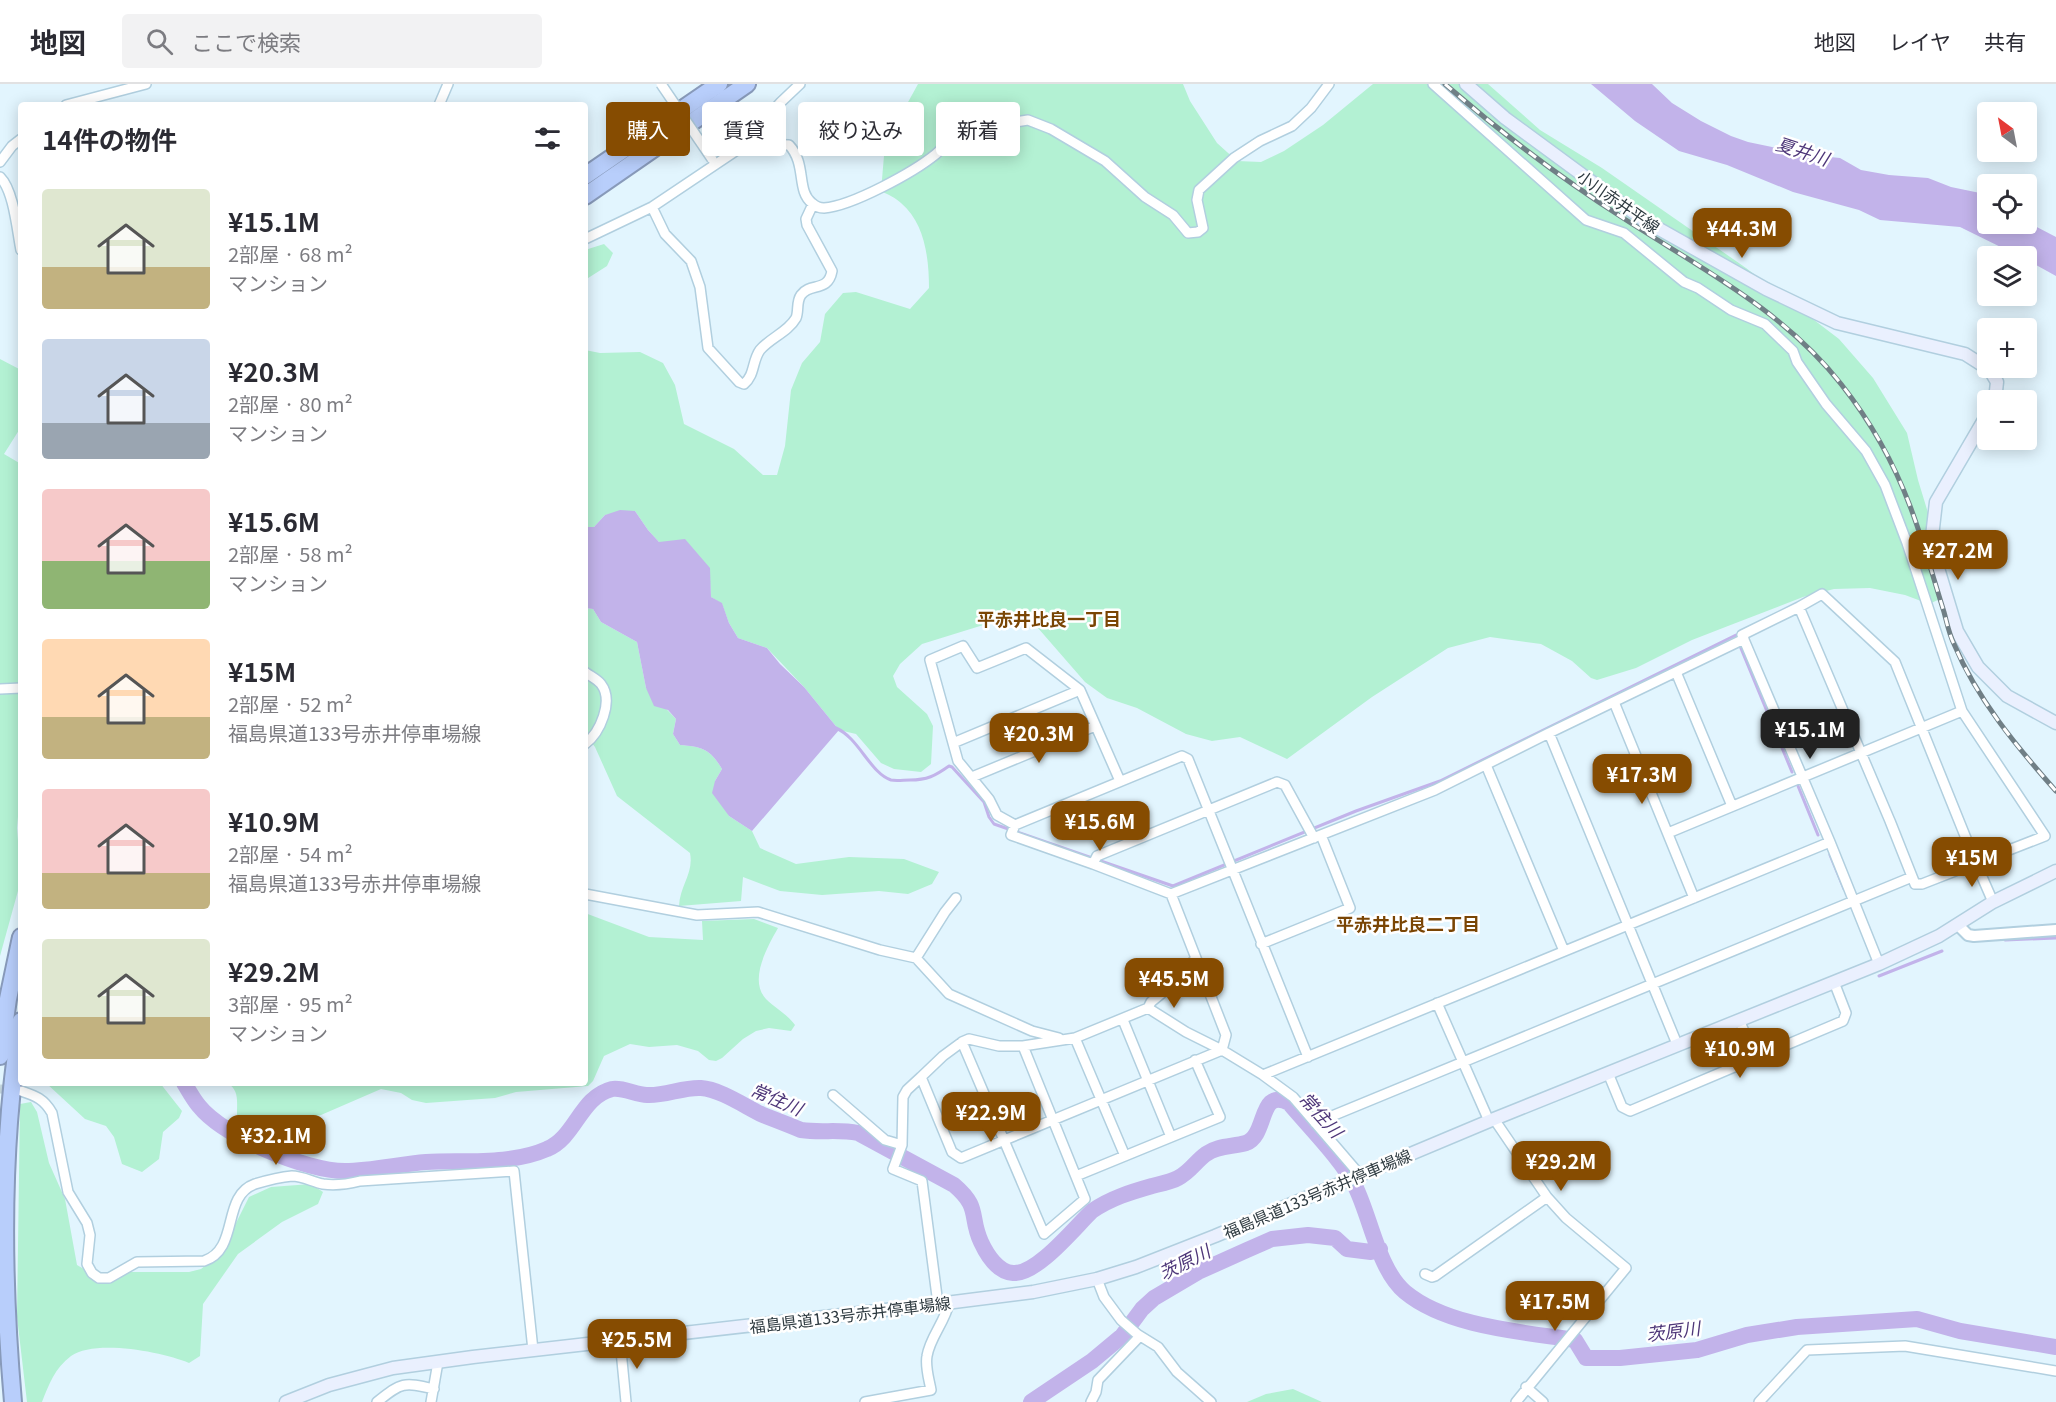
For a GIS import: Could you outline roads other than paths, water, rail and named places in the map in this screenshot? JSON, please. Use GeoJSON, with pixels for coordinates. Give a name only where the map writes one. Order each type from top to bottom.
{"type":"FeatureCollection","features":[{"type":"Feature","properties":{"kind":"highway"},"geometry":{"type":"LineString","coordinates":[[588,174],[719,84]]}},
{"type":"Feature","properties":{"kind":"highway"},"geometry":{"type":"LineString","coordinates":[[588,194],[747,84]]}},
{"type":"Feature","properties":{"kind":"highway"},"geometry":{"type":"LineString","coordinates":[[0,1056],[18,951]]}},
{"type":"Feature","properties":{"kind":"highway"},"geometry":{"type":"LineString","coordinates":[[13,1402],[6,1288],[5,1225],[6,1172],[18,1071]]}},
{"type":"Feature","properties":{"kind":"main road","name":"小川赤井平線"},"geometry":{"type":"LineString","coordinates":[[1466,84],[1505,118],[1645,221],[1766,289],[1837,323],[1965,354],[1990,370],[1997,382],[1996,390]]}},
{"type":"Feature","properties":{"kind":"main road"},"geometry":{"type":"LineString","coordinates":[[1977,432],[1936,502],[1931,544],[1957,631],[1978,667],[2007,696],[2056,723]]}},
{"type":"Feature","properties":{"kind":"main road","name":"福島県道133号赤井停車場線"},"geometry":{"type":"LineString","coordinates":[[286,1402],[329,1384],[393,1368],[944,1304],[1034,1292],[1097,1279],[1136,1267],[1205,1240],[1491,1120],[1880,964],[1958,925],[1993,902],[2056,871]]}},
{"type":"Feature","properties":{"kind":"street"},"geometry":{"type":"LineString","coordinates":[[77,102],[146,84]]}},
{"type":"Feature","properties":{"kind":"street"},"geometry":{"type":"LineString","coordinates":[[440,102],[448,84]]}},
{"type":"Feature","properties":{"kind":"street"},"geometry":{"type":"LineString","coordinates":[[660,84],[714,162]]}},
{"type":"Feature","properties":{"kind":"street"},"geometry":{"type":"LineString","coordinates":[[781,102],[801,84]]}},
{"type":"Feature","properties":{"kind":"street"},"geometry":{"type":"LineString","coordinates":[[786,145],[797,153],[806,198],[822,208],[843,204],[906,175],[938,152],[952,132],[1028,120],[1052,129],[1105,161],[1146,197],[1173,214],[1188,233],[1198,232],[1203,228],[1197,200],[1198,190],[1233,158],[1260,141],[1292,126],[1311,108],[1329,84]]}},
{"type":"Feature","properties":{"kind":"street"},"geometry":{"type":"LineString","coordinates":[[1433,84],[1586,220],[1624,233],[1684,282],[1698,288],[1731,310],[1765,324],[1793,351],[1797,362],[1826,404],[1866,451],[1885,484],[1907,543],[1962,711],[2045,836],[1922,884],[1915,884],[1862,752],[1799,607]]}},
{"type":"Feature","properties":{"kind":"street"},"geometry":{"type":"LineString","coordinates":[[0,162],[18,141]]}},
{"type":"Feature","properties":{"kind":"street"},"geometry":{"type":"LineString","coordinates":[[588,239],[652,207],[725,156]]}},
{"type":"Feature","properties":{"kind":"street"},"geometry":{"type":"LineString","coordinates":[[0,177],[6,183],[9,192],[18,236]]}},
{"type":"Feature","properties":{"kind":"street"},"geometry":{"type":"LineString","coordinates":[[652,207],[666,234],[691,261],[700,287],[708,348],[739,382],[744,384],[751,376],[754,362],[761,350],[797,316],[802,293],[821,287],[830,278],[832,271],[807,225],[806,219],[813,204]]}},
{"type":"Feature","properties":{"kind":"street"},"geometry":{"type":"LineString","coordinates":[[1880,964],[1742,635],[1822,594],[1895,662],[1993,902]]}},
{"type":"Feature","properties":{"kind":"street"},"geometry":{"type":"LineString","coordinates":[[1172,894],[1230,866],[1435,790],[1744,639]]}},
{"type":"Feature","properties":{"kind":"street"},"geometry":{"type":"LineString","coordinates":[[1014,828],[997,816],[989,799],[958,761],[930,660],[963,646],[977,668],[1026,648],[1080,690],[1120,781]]}},
{"type":"Feature","properties":{"kind":"street"},"geometry":{"type":"LineString","coordinates":[[1676,672],[1732,806]]}},
{"type":"Feature","properties":{"kind":"street"},"geometry":{"type":"LineString","coordinates":[[588,674],[601,684],[607,704],[601,723],[588,740]]}},
{"type":"Feature","properties":{"kind":"street"},"geometry":{"type":"LineString","coordinates":[[0,689],[18,688]]}},
{"type":"Feature","properties":{"kind":"street"},"geometry":{"type":"LineString","coordinates":[[953,742],[1080,690]]}},
{"type":"Feature","properties":{"kind":"street"},"geometry":{"type":"LineString","coordinates":[[1614,702],[1694,897]]}},
{"type":"Feature","properties":{"kind":"street"},"geometry":{"type":"LineString","coordinates":[[1668,833],[1962,711]]}},
{"type":"Feature","properties":{"kind":"street"},"geometry":{"type":"LineString","coordinates":[[972,777],[1095,726]]}},
{"type":"Feature","properties":{"kind":"street"},"geometry":{"type":"LineString","coordinates":[[1550,733],[1677,1044]]}},
{"type":"Feature","properties":{"kind":"street"},"geometry":{"type":"LineString","coordinates":[[1222,1050],[1226,1035],[1172,894],[1095,860],[1011,835],[1014,828],[1182,756],[1188,759],[1308,1057]]}},
{"type":"Feature","properties":{"kind":"street"},"geometry":{"type":"LineString","coordinates":[[1486,765],[1564,951]]}},
{"type":"Feature","properties":{"kind":"street"},"geometry":{"type":"LineString","coordinates":[[1095,860],[1277,782],[1285,785],[1314,833],[1350,908],[1261,944]]}},
{"type":"Feature","properties":{"kind":"street"},"geometry":{"type":"LineString","coordinates":[[1263,1075],[1830,842]]}},
{"type":"Feature","properties":{"kind":"street"},"geometry":{"type":"LineString","coordinates":[[1316,1124],[1912,877]]}},
{"type":"Feature","properties":{"kind":"street"},"geometry":{"type":"LineString","coordinates":[[588,895],[697,915],[758,912],[880,950],[916,958],[949,994],[1032,1031],[1064,1039]]}},
{"type":"Feature","properties":{"kind":"street"},"geometry":{"type":"LineString","coordinates":[[916,958],[956,898]]}},
{"type":"Feature","properties":{"kind":"street"},"geometry":{"type":"LineString","coordinates":[[1958,925],[1968,935],[1974,936],[2056,930]]}},
{"type":"Feature","properties":{"kind":"street"},"geometry":{"type":"LineString","coordinates":[[865,1402],[931,1390],[926,1365],[927,1356],[947,1312],[921,1181],[893,1169],[901,1148],[903,1097],[907,1090],[942,1056],[962,1041],[969,1040],[999,1046],[1023,1046],[1075,1038],[1123,1020],[1148,1008],[1196,958]]}},
{"type":"Feature","properties":{"kind":"street"},"geometry":{"type":"LineString","coordinates":[[1608,1073],[1622,1107],[1630,1111],[1843,1021],[1846,1013],[1834,982]]}},
{"type":"Feature","properties":{"kind":"street"},"geometry":{"type":"LineString","coordinates":[[1437,1003],[1491,1120],[1547,1197],[1566,1218],[1626,1268],[1516,1402]]}},
{"type":"Feature","properties":{"kind":"street"},"geometry":{"type":"LineString","coordinates":[[1148,1008],[1263,1075],[1293,1097],[1316,1124],[1354,1177]]}},
{"type":"Feature","properties":{"kind":"street"},"geometry":{"type":"LineString","coordinates":[[1123,1020],[1171,1137]]}},
{"type":"Feature","properties":{"kind":"street"},"geometry":{"type":"LineString","coordinates":[[1739,1020],[1756,1058]]}},
{"type":"Feature","properties":{"kind":"street"},"geometry":{"type":"LineString","coordinates":[[1075,1038],[1125,1156]]}},
{"type":"Feature","properties":{"kind":"street"},"geometry":{"type":"LineString","coordinates":[[962,1041],[1044,1234],[1085,1199],[1023,1046]]}},
{"type":"Feature","properties":{"kind":"street"},"geometry":{"type":"LineString","coordinates":[[921,1077],[952,1152],[961,1158],[1222,1050]]}},
{"type":"Feature","properties":{"kind":"street"},"geometry":{"type":"LineString","coordinates":[[1076,1176],[1220,1117],[1195,1060]]}},
{"type":"Feature","properties":{"kind":"street"},"geometry":{"type":"LineString","coordinates":[[17,1088],[46,1102],[52,1113],[68,1192],[87,1224],[90,1235],[87,1264],[92,1273],[99,1278],[109,1278],[137,1262],[204,1261],[212,1258],[224,1245],[238,1198],[254,1185],[292,1176],[341,1185],[360,1181],[514,1171],[533,1350]]}},
{"type":"Feature","properties":{"kind":"street"},"geometry":{"type":"LineString","coordinates":[[833,1095],[885,1140],[901,1148]]}},
{"type":"Feature","properties":{"kind":"street"},"geometry":{"type":"LineString","coordinates":[[1425,1274],[1435,1276],[1547,1197]]}},
{"type":"Feature","properties":{"kind":"street"},"geometry":{"type":"LineString","coordinates":[[1097,1279],[1104,1297],[1121,1320],[1158,1347],[1177,1372],[1211,1402]]}},
{"type":"Feature","properties":{"kind":"street"},"geometry":{"type":"LineString","coordinates":[[1091,1402],[1098,1380],[1139,1335]]}},
{"type":"Feature","properties":{"kind":"street"},"geometry":{"type":"LineString","coordinates":[[620,1340],[626,1402]]}},
{"type":"Feature","properties":{"kind":"street"},"geometry":{"type":"LineString","coordinates":[[1759,1402],[1807,1350],[1905,1346],[2056,1371]]}},
{"type":"Feature","properties":{"kind":"street"},"geometry":{"type":"LineString","coordinates":[[431,1402],[438,1362]]}},
{"type":"Feature","properties":{"kind":"street"},"geometry":{"type":"LineString","coordinates":[[377,1402],[398,1386],[414,1385],[434,1389]]}},
{"type":"Feature","properties":{"kind":"street"},"geometry":{"type":"LineString","coordinates":[[1526,1388],[1543,1402]]}},
{"type":"Feature","properties":{"kind":"waterway"},"geometry":{"type":"LineString","coordinates":[[836,728],[851,739],[877,770],[891,780],[926,778],[949,766],[952,767],[984,802],[994,824],[1173,886],[1356,811],[1440,781],[1736,635],[1736,637]]}},
{"type":"Feature","properties":{"kind":"waterway"},"geometry":{"type":"LineString","coordinates":[[1740,646],[1792,772]]}},
{"type":"Feature","properties":{"kind":"waterway"},"geometry":{"type":"LineString","coordinates":[[1798,786],[1818,835]]}},
{"type":"Feature","properties":{"kind":"waterway"},"geometry":{"type":"LineString","coordinates":[[1830,855],[1844,889]]}},
{"type":"Feature","properties":{"kind":"waterway"},"geometry":{"type":"LineString","coordinates":[[2005,940],[2056,938]]}},
{"type":"Feature","properties":{"kind":"waterway"},"geometry":{"type":"LineString","coordinates":[[1879,976],[1942,951]]}},
{"type":"Feature","properties":{"kind":"waterway","name":"常住川"},"geometry":{"type":"LineString","coordinates":[[186,1086],[211,1118],[246,1140],[288,1159],[345,1171],[426,1162],[518,1158],[547,1149],[557,1143],[592,1100],[612,1089],[647,1095],[694,1088],[708,1089],[801,1130],[858,1133],[954,1185],[971,1206],[983,1247],[998,1266],[1013,1273],[1023,1272],[1044,1258],[1099,1206],[1129,1193],[1175,1179],[1186,1173],[1211,1151],[1246,1143],[1258,1131],[1272,1101],[1279,1100],[1289,1103],[1349,1176],[1361,1199],[1382,1257],[1396,1282],[1405,1292],[1422,1304],[1464,1320],[1509,1331],[1575,1340],[1586,1358],[1620,1358],[1697,1350],[1747,1335],[1797,1327],[1917,1319],[1960,1331],[2056,1347]]}},
{"type":"Feature","properties":{"kind":"waterway","name":"茨原川"},"geometry":{"type":"LineString","coordinates":[[1031,1402],[1092,1361],[1122,1336],[1142,1309],[1154,1298],[1198,1272],[1272,1239],[1308,1235],[1335,1238],[1347,1249],[1371,1252],[1380,1249]]}},
{"type":"Feature","properties":{"kind":"tunnel"},"geometry":{"type":"LineString","coordinates":[[0,1089],[16,1090]]}},
{"type":"Feature","properties":{"kind":"railway"},"geometry":{"type":"LineString","coordinates":[[1445,84],[1554,171],[1767,312],[1818,358],[1841,384],[1872,427],[1903,489],[1924,545],[1951,636],[1963,664],[1999,722],[2056,791]]}},
{"type":"Feature","properties":{"kind":"district","name":"平赤井比良一丁目"},"geometry":{"type":"Point","coordinates":[1049,618]}},
{"type":"Feature","properties":{"kind":"district","name":"平赤井比良二丁目"},"geometry":{"type":"Point","coordinates":[1408,923]}},
{"type":"Feature","properties":{"kind":"water label","name":"夏井川"},"geometry":{"type":"Point","coordinates":[1803,150]}}]}
